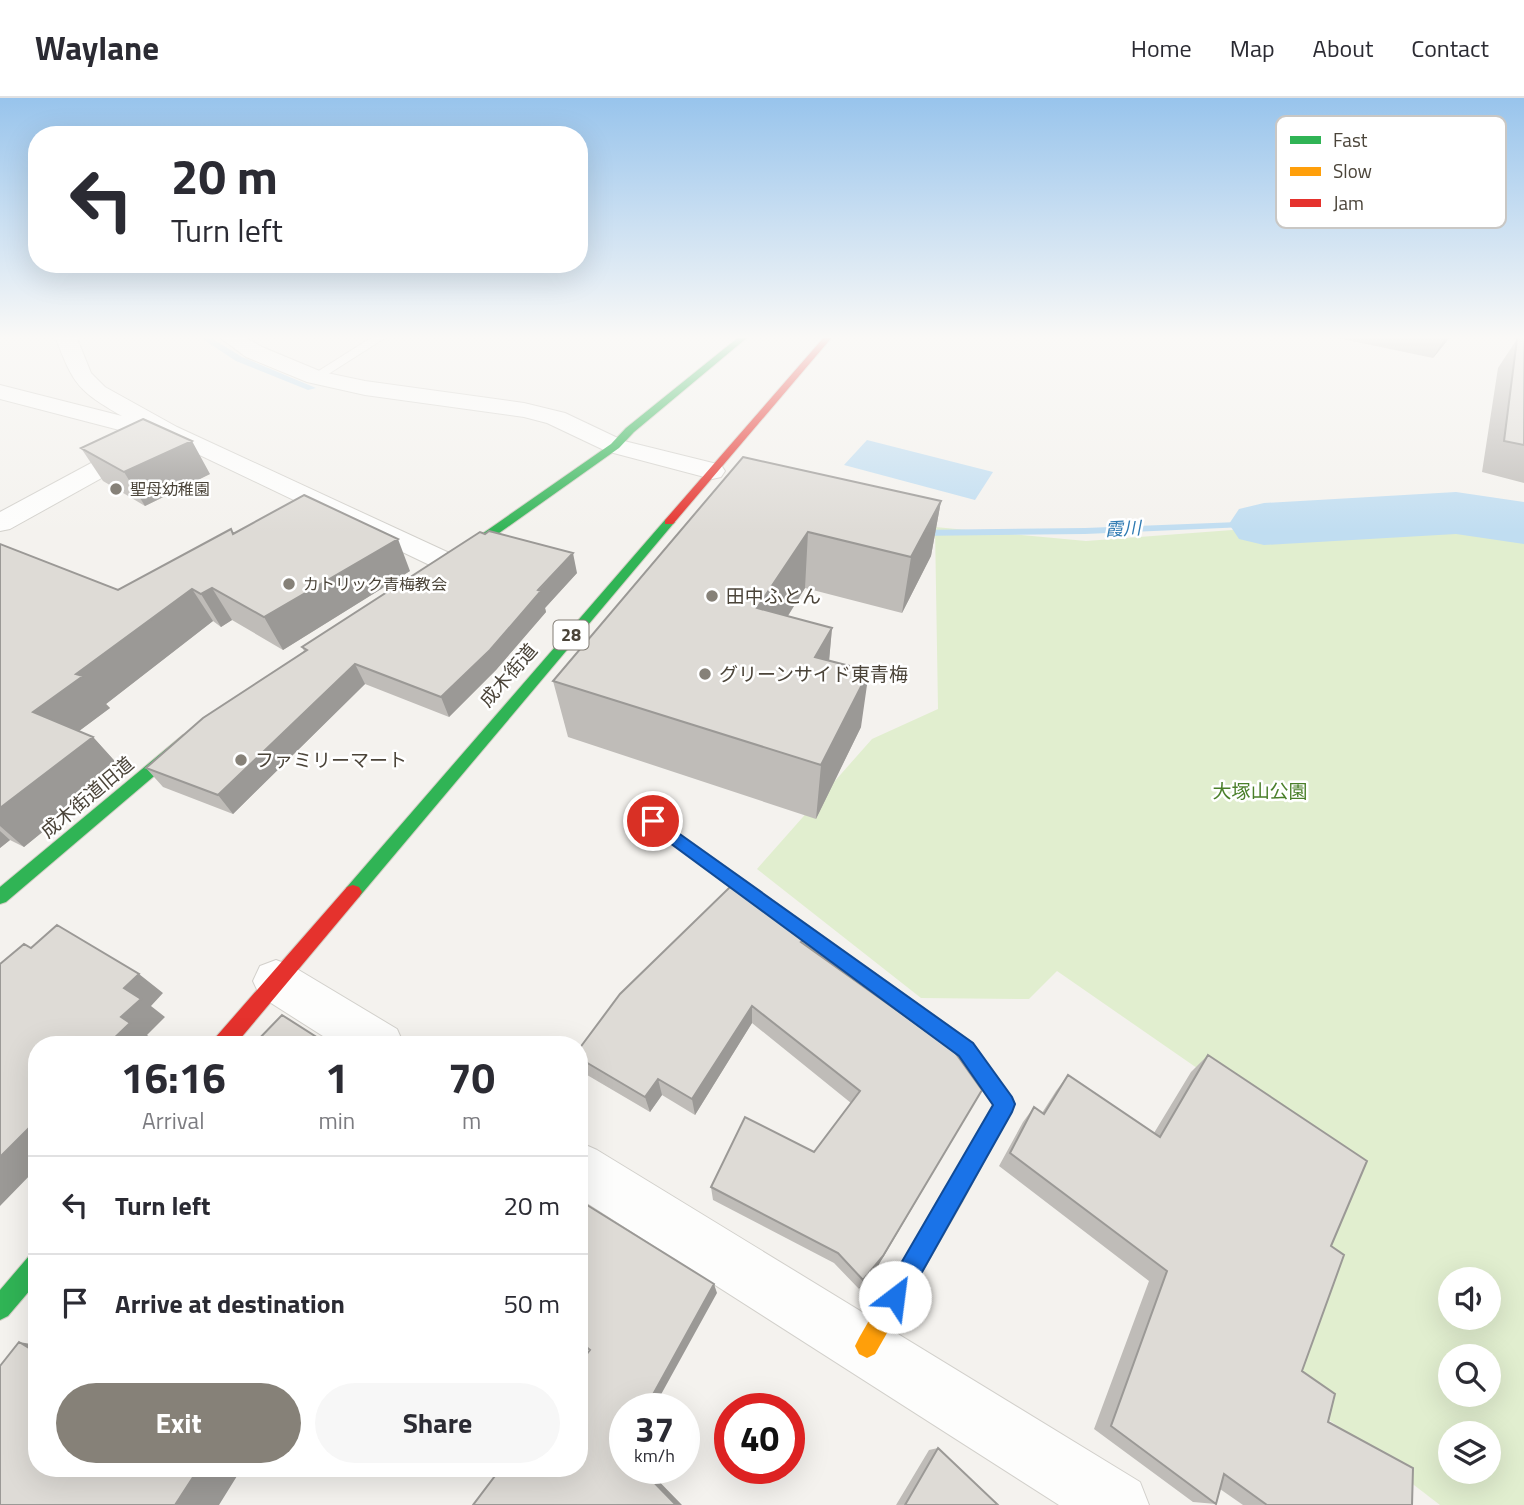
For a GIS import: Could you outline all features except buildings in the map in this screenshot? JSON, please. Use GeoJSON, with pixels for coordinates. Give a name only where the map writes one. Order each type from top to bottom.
{"type":"FeatureCollection","features":[{"type":"Feature","properties":{"kind":"street"},"geometry":{"type":"LineString","coordinates":[[41,402],[164,434]]}},
{"type":"Feature","properties":{"kind":"street"},"geometry":{"type":"LineString","coordinates":[[112,402],[164,434],[442,566],[615,446],[665,402]]}},
{"type":"Feature","properties":{"kind":"street"},"geometry":{"type":"LineString","coordinates":[[464,402],[524,410],[556,418],[615,446],[712,471]]}},
{"type":"Feature","properties":{"kind":"street","name":"成木街道"},"geometry":{"type":"LineString","coordinates":[[229,1036],[772,402]]}},
{"type":"Feature","properties":{"kind":"street"},"geometry":{"type":"LineString","coordinates":[[0,523],[164,434]]}},
{"type":"Feature","properties":{"kind":"street","name":"成木街道旧道"},"geometry":{"type":"LineString","coordinates":[[0,896],[203,726]]}},
{"type":"Feature","properties":{"kind":"street"},"geometry":{"type":"LineString","coordinates":[[653,821],[966,1049],[1005,1104],[867,1346]]}},
{"type":"Feature","properties":{"kind":"street"},"geometry":{"type":"LineString","coordinates":[[275,981],[365,1036]]}},
{"type":"Feature","properties":{"kind":"street"},"geometry":{"type":"LineString","coordinates":[[588,1174],[1117,1505]]}},
{"type":"Feature","properties":{"kind":"street"},"geometry":{"type":"LineString","coordinates":[[0,1308],[28,1275]]}},
{"type":"Feature","properties":{"kind":"green space","name":"大塚山公園"},"geometry":{"type":"Polygon","coordinates":[[[1474,512],[1524,522],[1524,1505],[1440,1505],[1264,1370],[1318,1152],[1057,971],[1029,999],[921,998],[757,869],[872,739],[938,709],[935,527],[1086,541],[1474,512]]]}},
{"type":"Feature","properties":{"kind":"water"},"geometry":{"type":"Polygon","coordinates":[[[867,440],[993,472],[975,500],[844,465],[867,440]]]}},
{"type":"Feature","properties":{"kind":"waterway","name":"霞川"},"geometry":{"type":"LineString","coordinates":[[1264,524],[1456,513],[1524,523]]}},
{"type":"Feature","properties":{"kind":"waterway","name":"霞川"},"geometry":{"type":"LineString","coordinates":[[915,533],[1085,531],[1264,524]]}},
{"type":"Feature","properties":{"kind":"traffic: fast"},"geometry":{"type":"LineString","coordinates":[[450,562],[615,446],[665,402]]}},
{"type":"Feature","properties":{"kind":"traffic: fast"},"geometry":{"type":"LineString","coordinates":[[353,892],[669,522]]}},
{"type":"Feature","properties":{"kind":"traffic: fast"},"geometry":{"type":"LineString","coordinates":[[0,897],[188,739]]}},
{"type":"Feature","properties":{"kind":"traffic: fast"},"geometry":{"type":"LineString","coordinates":[[653,821],[966,1050],[1005,1104],[954,1194]]}},
{"type":"Feature","properties":{"kind":"traffic: fast"},"geometry":{"type":"LineString","coordinates":[[0,1308],[28,1275]]}},
{"type":"Feature","properties":{"kind":"traffic: slow"},"geometry":{"type":"LineString","coordinates":[[867,1346],[954,1194]]}},
{"type":"Feature","properties":{"kind":"traffic: jam"},"geometry":{"type":"LineString","coordinates":[[669,522],[773,402]]}},
{"type":"Feature","properties":{"kind":"traffic: jam"},"geometry":{"type":"LineString","coordinates":[[230,1036],[353,892]]}},
{"type":"Feature","properties":{"kind":"place","name":"聖母幼稚園"},"geometry":{"type":"Point","coordinates":[116,489]}},
{"type":"Feature","properties":{"kind":"place","name":"カトリック青梅教会"},"geometry":{"type":"Point","coordinates":[289,584]}},
{"type":"Feature","properties":{"kind":"place","name":"田中ふとん"},"geometry":{"type":"Point","coordinates":[712,596]}},
{"type":"Feature","properties":{"kind":"place","name":"グリーンサイド東青梅"},"geometry":{"type":"Point","coordinates":[705,674]}},
{"type":"Feature","properties":{"kind":"place","name":"ファミリーマート"},"geometry":{"type":"Point","coordinates":[241,760]}},
{"type":"Feature","properties":{"kind":"route"},"geometry":{"type":"LineString","coordinates":[[653,821],[966,1049],[1005,1104],[895,1297]]}}]}
